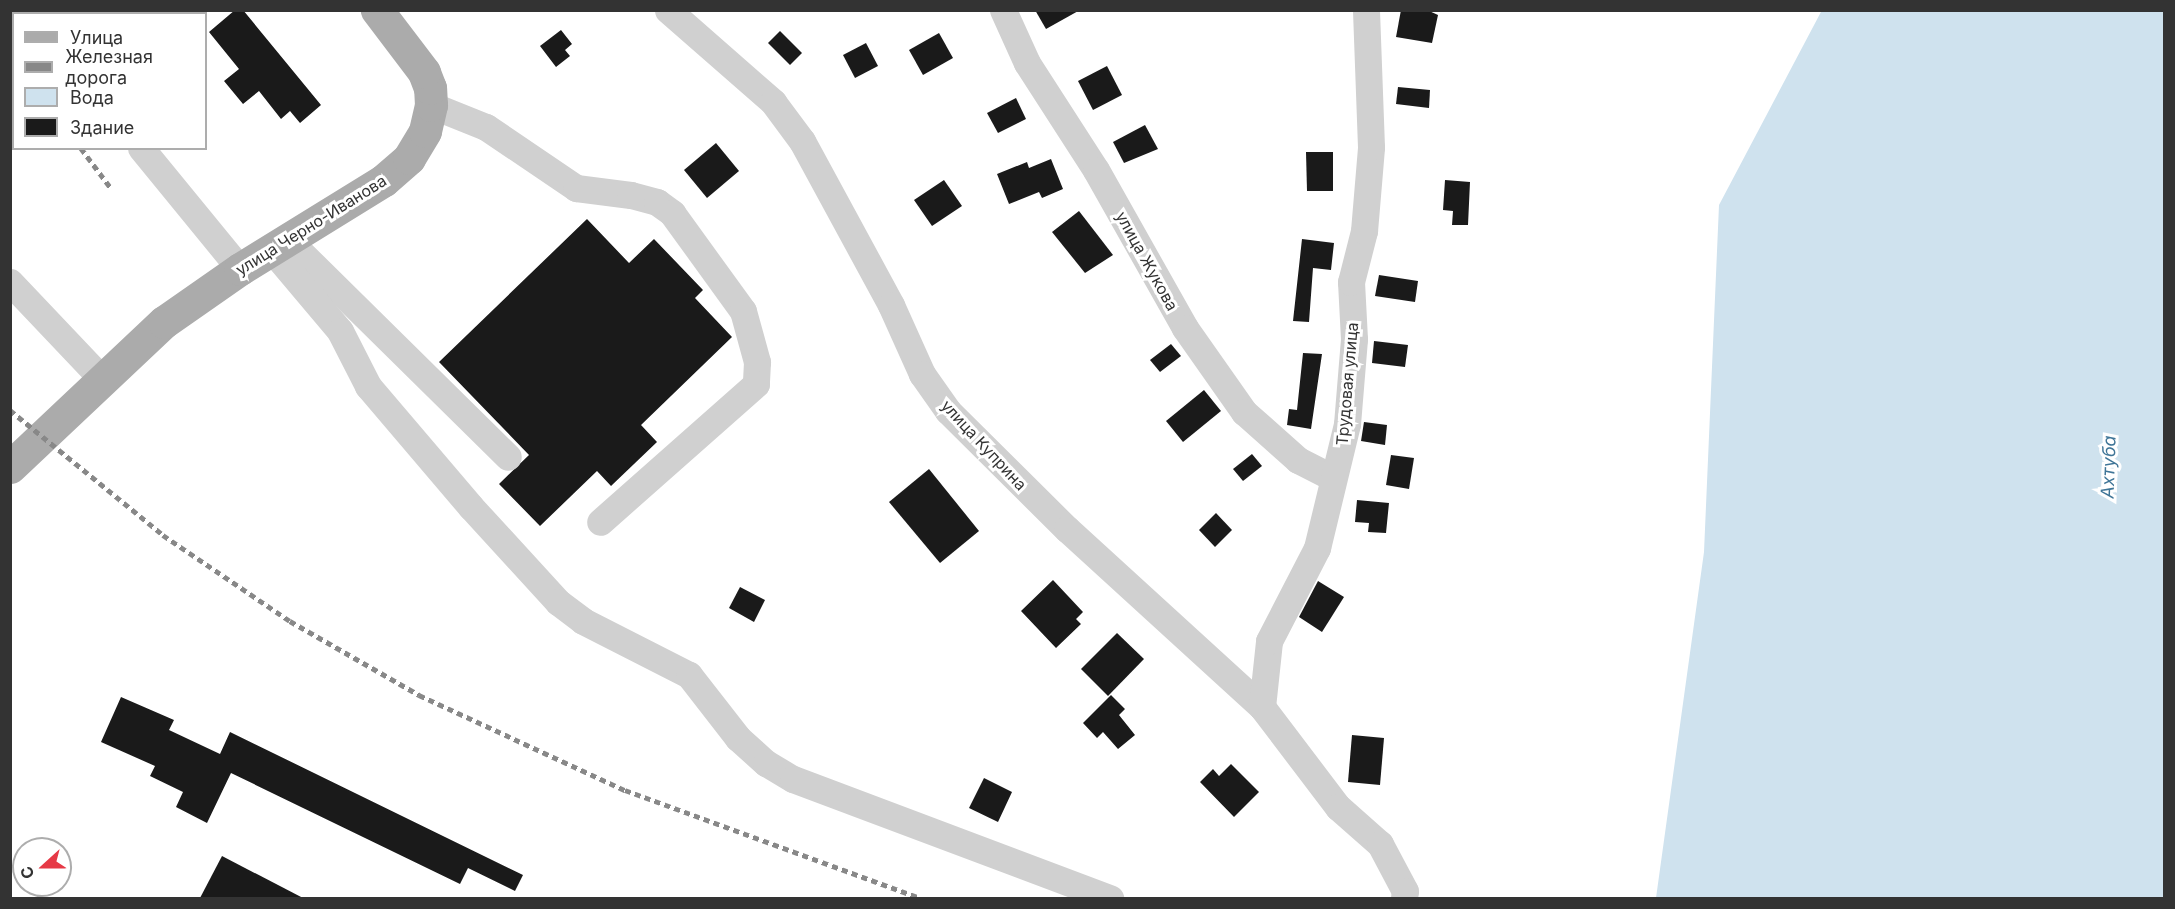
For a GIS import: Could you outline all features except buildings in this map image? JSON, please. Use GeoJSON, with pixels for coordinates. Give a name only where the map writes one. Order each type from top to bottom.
{"type":"FeatureCollection","features":[{"type":"Feature","properties":{"kind":"main road","name":"улица Черно-Иванова"},"geometry":{"type":"LineString","coordinates":[[10,467],[164,322],[240,269],[384,180],[409,158],[425,131],[431,105],[424,72],[377,10]]}},
{"type":"Feature","properties":{"kind":"street","name":"улица Куприна"},"geometry":{"type":"LineString","coordinates":[[668,10],[773,102],[802,141],[891,305],[922,374],[948,411],[1051,514],[1262,708],[1338,807],[1380,844],[1405,891],[1404,898]]}},
{"type":"Feature","properties":{"kind":"street","name":"улица Жукова"},"geometry":{"type":"LineString","coordinates":[[1003,10],[1027,63],[1096,170],[1191,337],[1244,412],[1298,460],[1332,477]]}},
{"type":"Feature","properties":{"kind":"street","name":"Трудовая улица"},"geometry":{"type":"LineString","coordinates":[[1262,708],[1269,641],[1317,548],[1332,477],[1342,452],[1347,424],[1354,339],[1352,282],[1367,196],[1371,100],[1366,10]]}},
{"type":"Feature","properties":{"kind":"street"},"geometry":{"type":"LineString","coordinates":[[431,105],[486,127],[576,188],[631,195],[657,202],[672,213],[743,311],[757,362],[756,384],[600,522]]}},
{"type":"Feature","properties":{"kind":"street"},"geometry":{"type":"LineString","coordinates":[[143,150],[240,269]]}},
{"type":"Feature","properties":{"kind":"street"},"geometry":{"type":"LineString","coordinates":[[279,244],[508,457]]}},
{"type":"Feature","properties":{"kind":"street"},"geometry":{"type":"LineString","coordinates":[[279,244],[340,331],[368,386],[471,507],[558,602],[583,621],[689,675],[738,738],[766,763],[793,779],[1110,898]]}},
{"type":"Feature","properties":{"kind":"street"},"geometry":{"type":"LineString","coordinates":[[10,282],[92,388]]}},
{"type":"Feature","properties":{"kind":"water","name":"Ахтуба"},"geometry":{"type":"Polygon","coordinates":[[[1822,10],[2164,11],[2164,898],[1656,898],[1704,552],[1719,205],[1822,10]]]}},
{"type":"Feature","properties":{"kind":"railway"},"geometry":{"type":"LineString","coordinates":[[82,150],[111,188]]}},
{"type":"Feature","properties":{"kind":"railway"},"geometry":{"type":"LineString","coordinates":[[10,410],[163,535],[290,621],[419,695],[625,790],[920,898]]}}]}
